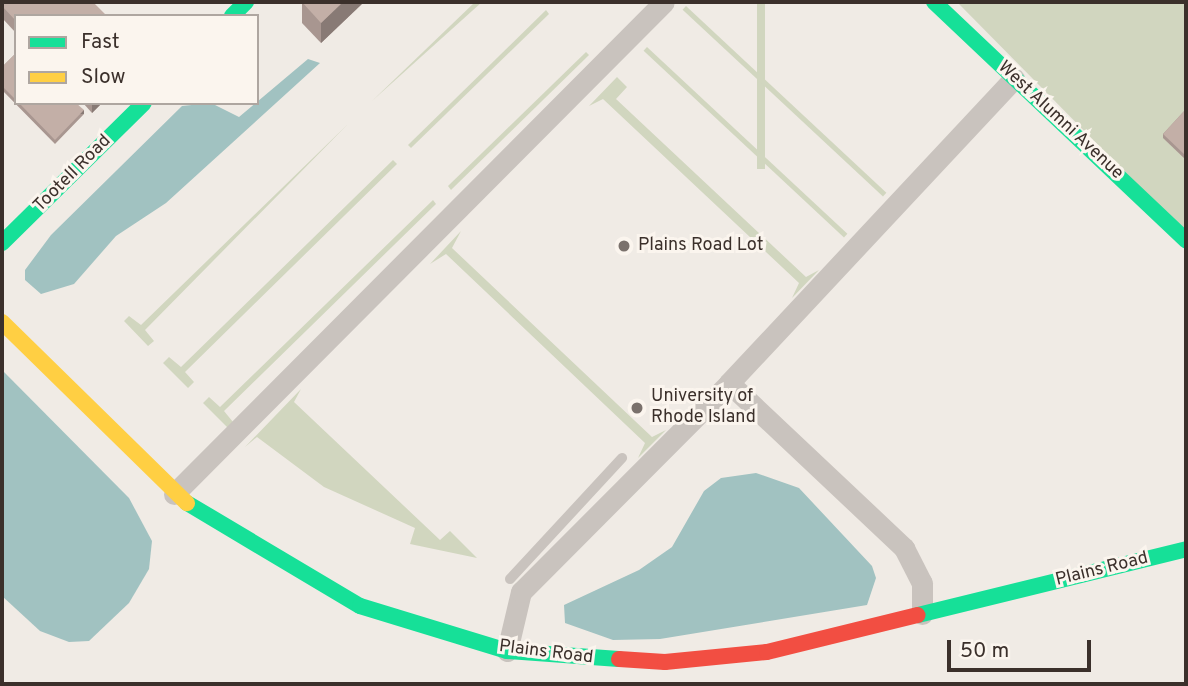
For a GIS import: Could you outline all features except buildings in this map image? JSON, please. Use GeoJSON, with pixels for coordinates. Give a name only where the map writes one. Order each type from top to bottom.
{"type":"FeatureCollection","features":[{"type":"Feature","properties":{"kind":"street"},"geometry":{"type":"LineString","coordinates":[[174,494],[664,2]]}},
{"type":"Feature","properties":{"kind":"street","name":"West Alumni Avenue"},"geometry":{"type":"LineString","coordinates":[[934,2],[1186,240]]}},
{"type":"Feature","properties":{"kind":"street"},"geometry":{"type":"LineString","coordinates":[[507,651],[521,592],[729,383],[1014,79]]}},
{"type":"Feature","properties":{"kind":"street","name":"Tootell Road"},"geometry":{"type":"LineString","coordinates":[[2,243],[142,105]]}},
{"type":"Feature","properties":{"kind":"street","name":"Plains Road"},"geometry":{"type":"LineString","coordinates":[[2,322],[174,494],[280,565],[360,606],[507,651],[665,662],[767,652],[1186,549]]}},
{"type":"Feature","properties":{"kind":"street"},"geometry":{"type":"LineString","coordinates":[[729,383],[904,548],[922,583],[922,614]]}},
{"type":"Feature","properties":{"kind":"lane"},"geometry":{"type":"LineString","coordinates":[[510,579],[622,458]]}},
{"type":"Feature","properties":{"kind":"green space"},"geometry":{"type":"Polygon","coordinates":[[[475,2],[482,2],[372,101],[475,2]]]}},
{"type":"Feature","properties":{"kind":"green space"},"geometry":{"type":"Polygon","coordinates":[[[757,2],[765,2],[765,169],[757,169],[757,2]]]}},
{"type":"Feature","properties":{"kind":"green space"},"geometry":{"type":"Polygon","coordinates":[[[957,2],[1186,2],[1186,234],[957,2]]]}},
{"type":"Feature","properties":{"kind":"green space"},"geometry":{"type":"Polygon","coordinates":[[[686,6],[886,193],[883,197],[683,10],[686,6]]]}},
{"type":"Feature","properties":{"kind":"green space"},"geometry":{"type":"Polygon","coordinates":[[[546,10],[549,14],[411,148],[408,145],[546,10]]]}},
{"type":"Feature","properties":{"kind":"green space"},"geometry":{"type":"Polygon","coordinates":[[[647,47],[847,234],[844,238],[644,51],[647,47]]]}},
{"type":"Feature","properties":{"kind":"green space"},"geometry":{"type":"Polygon","coordinates":[[[586,52],[589,55],[451,190],[448,186],[586,52]]]}},
{"type":"Feature","properties":{"kind":"green space"},"geometry":{"type":"Polygon","coordinates":[[[617,77],[627,87],[616,99],[806,277],[819,270],[792,298],[799,283],[603,99],[589,106],[617,77]]]}},
{"type":"Feature","properties":{"kind":"green space"},"geometry":{"type":"Polygon","coordinates":[[[348,124],[145,330],[154,341],[148,346],[124,321],[129,316],[141,325],[348,124]]]}},
{"type":"Feature","properties":{"kind":"green space"},"geometry":{"type":"Polygon","coordinates":[[[393,160],[397,164],[185,372],[194,382],[188,388],[163,363],[169,357],[181,367],[393,160]]]}},
{"type":"Feature","properties":{"kind":"green space"},"geometry":{"type":"Polygon","coordinates":[[[433,200],[436,204],[224,411],[233,422],[228,428],[203,403],[209,397],[220,407],[433,200]]]}},
{"type":"Feature","properties":{"kind":"green space"},"geometry":{"type":"Polygon","coordinates":[[[461,231],[452,248],[652,437],[666,430],[638,458],[645,443],[446,254],[430,264],[461,231]]]}},
{"type":"Feature","properties":{"kind":"green space"},"geometry":{"type":"Polygon","coordinates":[[[301,389],[294,402],[440,540],[450,531],[477,558],[410,544],[415,528],[324,487],[257,437],[245,447],[301,389]]]}},
{"type":"Feature","properties":{"kind":"water"},"geometry":{"type":"Polygon","coordinates":[[[308,59],[320,63],[166,203],[116,236],[74,284],[41,294],[25,280],[25,270],[51,235],[182,106],[215,105],[239,117],[253,105],[259,105],[259,100],[308,59]]]}},
{"type":"Feature","properties":{"kind":"water"},"geometry":{"type":"Polygon","coordinates":[[[2,370],[129,498],[152,541],[149,569],[129,603],[89,641],[69,642],[40,631],[2,596],[2,370]]]}},
{"type":"Feature","properties":{"kind":"water"},"geometry":{"type":"Polygon","coordinates":[[[756,473],[799,488],[872,566],[876,578],[867,605],[660,639],[613,640],[565,623],[564,605],[639,570],[672,547],[704,491],[721,478],[756,473]]]}},
{"type":"Feature","properties":{"kind":"traffic: fast"},"geometry":{"type":"LineString","coordinates":[[234,14],[246,2]]}},
{"type":"Feature","properties":{"kind":"traffic: fast"},"geometry":{"type":"LineString","coordinates":[[934,2],[1186,240]]}},
{"type":"Feature","properties":{"kind":"traffic: fast"},"geometry":{"type":"LineString","coordinates":[[2,243],[142,105]]}},
{"type":"Feature","properties":{"kind":"traffic: fast"},"geometry":{"type":"LineString","coordinates":[[187,503],[360,606],[507,651],[619,659]]}},
{"type":"Feature","properties":{"kind":"traffic: fast"},"geometry":{"type":"LineString","coordinates":[[918,615],[1186,549]]}},
{"type":"Feature","properties":{"kind":"traffic: slow"},"geometry":{"type":"LineString","coordinates":[[2,322],[187,503]]}},
{"type":"Feature","properties":{"kind":"traffic: jam"},"geometry":{"type":"LineString","coordinates":[[619,659],[665,662],[767,652],[918,615]]}},
{"type":"Feature","properties":{"kind":"place","name":"Plains Road Lot"},"geometry":{"type":"Point","coordinates":[624,246]}},
{"type":"Feature","properties":{"kind":"place","name":"University of Rhode Island"},"geometry":{"type":"Point","coordinates":[637,408]}}]}
